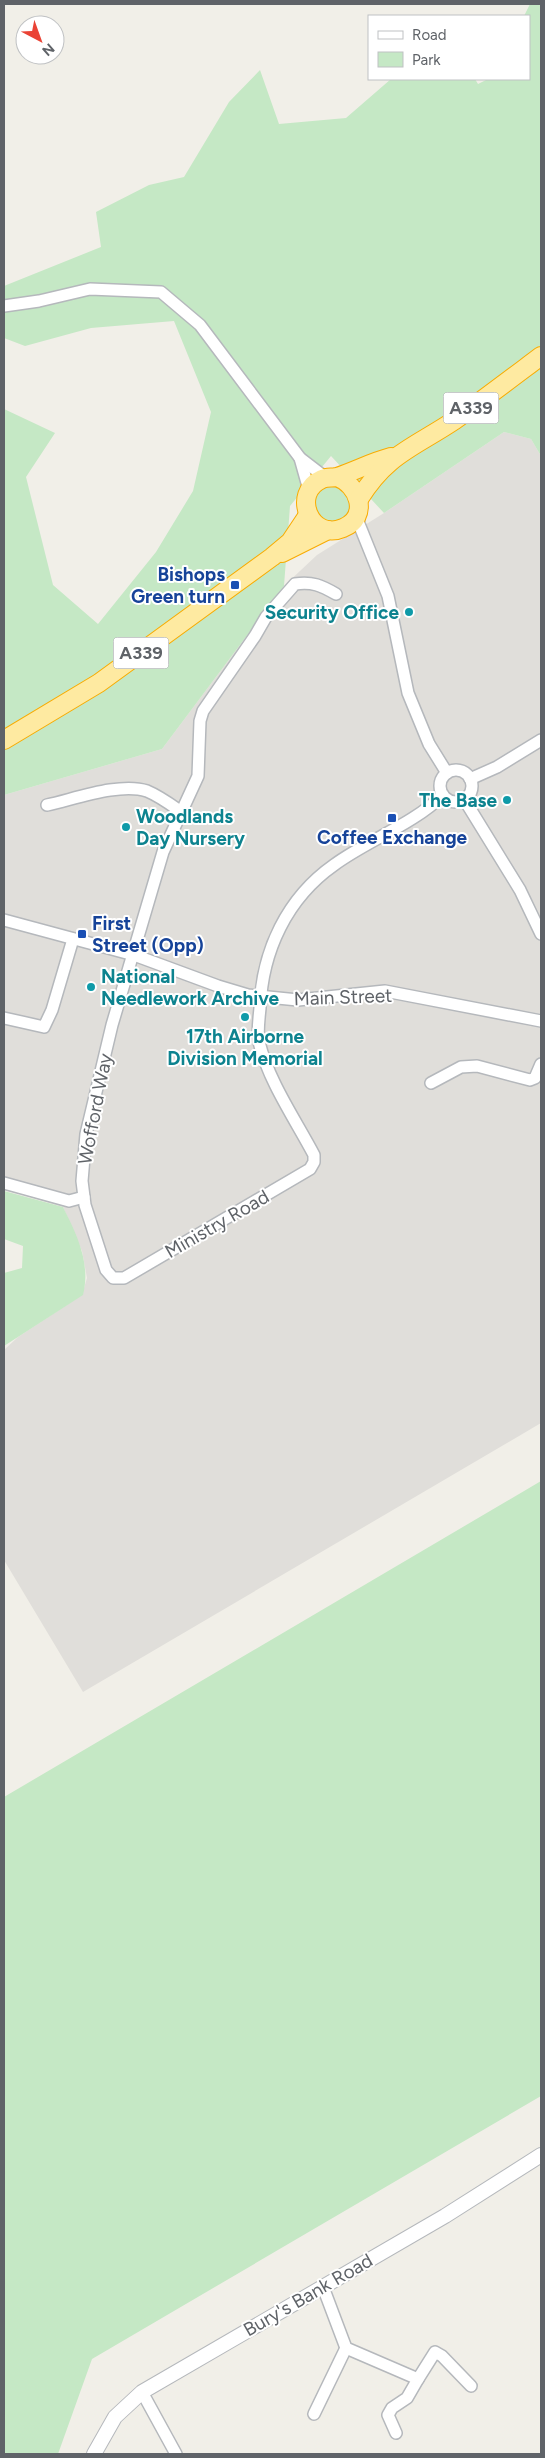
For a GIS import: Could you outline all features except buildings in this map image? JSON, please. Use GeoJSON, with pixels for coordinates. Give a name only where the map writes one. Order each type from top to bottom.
{"type":"FeatureCollection","features":[{"type":"Feature","properties":{"kind":"highway","name":"A339"},"geometry":{"type":"LineString","coordinates":[[331,477],[396,455],[441,429],[541,356]]}},
{"type":"Feature","properties":{"kind":"highway","name":"A339"},"geometry":{"type":"LineString","coordinates":[[358,506],[374,475],[396,455]]}},
{"type":"Feature","properties":{"kind":"highway"},"geometry":{"type":"LineString","coordinates":[[331,477],[350,484],[358,506],[352,522],[336,529],[316,526],[308,515],[306,498],[309,490],[314,484],[331,477]]}},
{"type":"Feature","properties":{"kind":"highway","name":"A339"},"geometry":{"type":"LineString","coordinates":[[4,740],[99,683],[272,557],[290,542],[308,515]]}},
{"type":"Feature","properties":{"kind":"highway","name":"A339"},"geometry":{"type":"LineString","coordinates":[[272,557],[336,529]]}},
{"type":"Feature","properties":{"kind":"street"},"geometry":{"type":"LineString","coordinates":[[4,306],[39,301],[90,289],[162,292],[200,325],[300,458],[309,490]]}},
{"type":"Feature","properties":{"kind":"street"},"geometry":{"type":"LineString","coordinates":[[300,458],[331,477]]}},
{"type":"Feature","properties":{"kind":"street"},"geometry":{"type":"LineString","coordinates":[[358,506],[359,524],[388,596],[408,694],[429,744],[447,773]]}},
{"type":"Feature","properties":{"kind":"street"},"geometry":{"type":"LineString","coordinates":[[336,529],[369,550]]}},
{"type":"Feature","properties":{"kind":"street","name":"Wofford Way"},"geometry":{"type":"LineString","coordinates":[[124,1278],[114,1278],[106,1270],[92,1230],[84,1197],[83,1161],[93,1100],[152,887],[180,811],[198,776],[200,721],[203,711],[255,636],[266,616],[295,584],[307,582],[320,585],[336,594]]}},
{"type":"Feature","properties":{"kind":"street"},"geometry":{"type":"LineString","coordinates":[[470,779],[497,767],[541,740]]}},
{"type":"Feature","properties":{"kind":"street"},"geometry":{"type":"LineString","coordinates":[[462,772],[470,779],[470,792],[464,799],[455,802],[443,795],[440,786],[447,773],[462,772]]}},
{"type":"Feature","properties":{"kind":"street"},"geometry":{"type":"LineString","coordinates":[[47,805],[121,788],[148,792],[180,811]]}},
{"type":"Feature","properties":{"kind":"street"},"geometry":{"type":"LineString","coordinates":[[260,997],[264,970],[277,933],[302,893],[336,863],[426,809],[443,795]]}},
{"type":"Feature","properties":{"kind":"street"},"geometry":{"type":"LineString","coordinates":[[464,799],[538,916],[541,934]]}},
{"type":"Feature","properties":{"kind":"street","name":"Main Street"},"geometry":{"type":"LineString","coordinates":[[4,920],[134,956],[218,986],[260,997],[298,1000],[385,991],[541,1021]]}},
{"type":"Feature","properties":{"kind":"street"},"geometry":{"type":"LineString","coordinates":[[4,1018],[44,1027],[52,1010],[73,939]]}},
{"type":"Feature","properties":{"kind":"street","name":"Ministry Road"},"geometry":{"type":"LineString","coordinates":[[124,1278],[310,1169],[314,1162],[314,1154],[264,1058],[258,1039],[260,997]]}},
{"type":"Feature","properties":{"kind":"street"},"geometry":{"type":"LineString","coordinates":[[431,1083],[461,1067],[477,1066],[530,1080],[535,1078],[541,1064]]}},
{"type":"Feature","properties":{"kind":"street"},"geometry":{"type":"LineString","coordinates":[[4,1183],[69,1201],[84,1197]]}},
{"type":"Feature","properties":{"kind":"street","name":"Bury's Bank Road"},"geometry":{"type":"LineString","coordinates":[[94,2454],[115,2418],[142,2392],[446,2216],[541,2155]]}},
{"type":"Feature","properties":{"kind":"street"},"geometry":{"type":"LineString","coordinates":[[323,2287],[346,2348],[418,2379]]}},
{"type":"Feature","properties":{"kind":"street"},"geometry":{"type":"LineString","coordinates":[[314,2414],[346,2348]]}},
{"type":"Feature","properties":{"kind":"street"},"geometry":{"type":"LineString","coordinates":[[396,2433],[388,2415],[392,2408],[407,2398],[435,2352],[442,2356],[471,2386]]}},
{"type":"Feature","properties":{"kind":"street"},"geometry":{"type":"LineString","coordinates":[[142,2392],[176,2454]]}},
{"type":"Feature","properties":{"kind":"shaded area"},"geometry":{"type":"Polygon","coordinates":[[[504,432],[531,439],[541,456],[541,1423],[83,1692],[4,1560],[4,1350],[18,1337],[82,1295],[87,1278],[82,1251],[63,1207],[4,1189],[4,795],[162,749],[284,586],[317,555],[384,513],[504,432]]]}},
{"type":"Feature","properties":{"kind":"green space"},"geometry":{"type":"Polygon","coordinates":[[[530,4],[541,4],[541,456],[531,439],[504,432],[384,513],[331,456],[290,506],[284,586],[162,749],[4,795],[4,409],[55,433],[26,477],[53,585],[98,624],[156,552],[193,491],[211,412],[174,321],[91,328],[25,346],[4,338],[4,286],[101,247],[96,212],[149,185],[184,177],[229,102],[260,70],[279,124],[346,118],[390,80],[476,80],[478,84],[486,80],[530,80],[530,15],[524,15],[530,4]]]}},
{"type":"Feature","properties":{"kind":"green space"},"geometry":{"type":"Polygon","coordinates":[[[340,483],[355,508],[349,518],[325,523],[312,505],[319,488],[340,483]]]}},
{"type":"Feature","properties":{"kind":"green space"},"geometry":{"type":"Polygon","coordinates":[[[4,1191],[63,1207],[78,1239],[84,1260],[85,1283],[83,1295],[4,1346],[4,1273],[22,1268],[23,1246],[4,1239],[4,1191]]]}},
{"type":"Feature","properties":{"kind":"green space"},"geometry":{"type":"Polygon","coordinates":[[[541,1481],[541,2096],[92,2359],[58,2454],[4,2454],[4,1797],[541,1481]]]}},
{"type":"Feature","properties":{"kind":"place","name":"Bishops Green turn"},"geometry":{"type":"Point","coordinates":[235,585]}},
{"type":"Feature","properties":{"kind":"place","name":"Security Office"},"geometry":{"type":"Point","coordinates":[409,612]}},
{"type":"Feature","properties":{"kind":"place","name":"The Base"},"geometry":{"type":"Point","coordinates":[507,800]}},
{"type":"Feature","properties":{"kind":"place","name":"Coffee Exchange"},"geometry":{"type":"Point","coordinates":[392,818]}},
{"type":"Feature","properties":{"kind":"place","name":"Woodlands Day Nursery"},"geometry":{"type":"Point","coordinates":[126,827]}},
{"type":"Feature","properties":{"kind":"place","name":"First Street (Opp)"},"geometry":{"type":"Point","coordinates":[82,934]}},
{"type":"Feature","properties":{"kind":"place","name":"National Needlework Archive"},"geometry":{"type":"Point","coordinates":[91,987]}},
{"type":"Feature","properties":{"kind":"place","name":"17th Airborne Division Memorial"},"geometry":{"type":"Point","coordinates":[245,1017]}}]}
